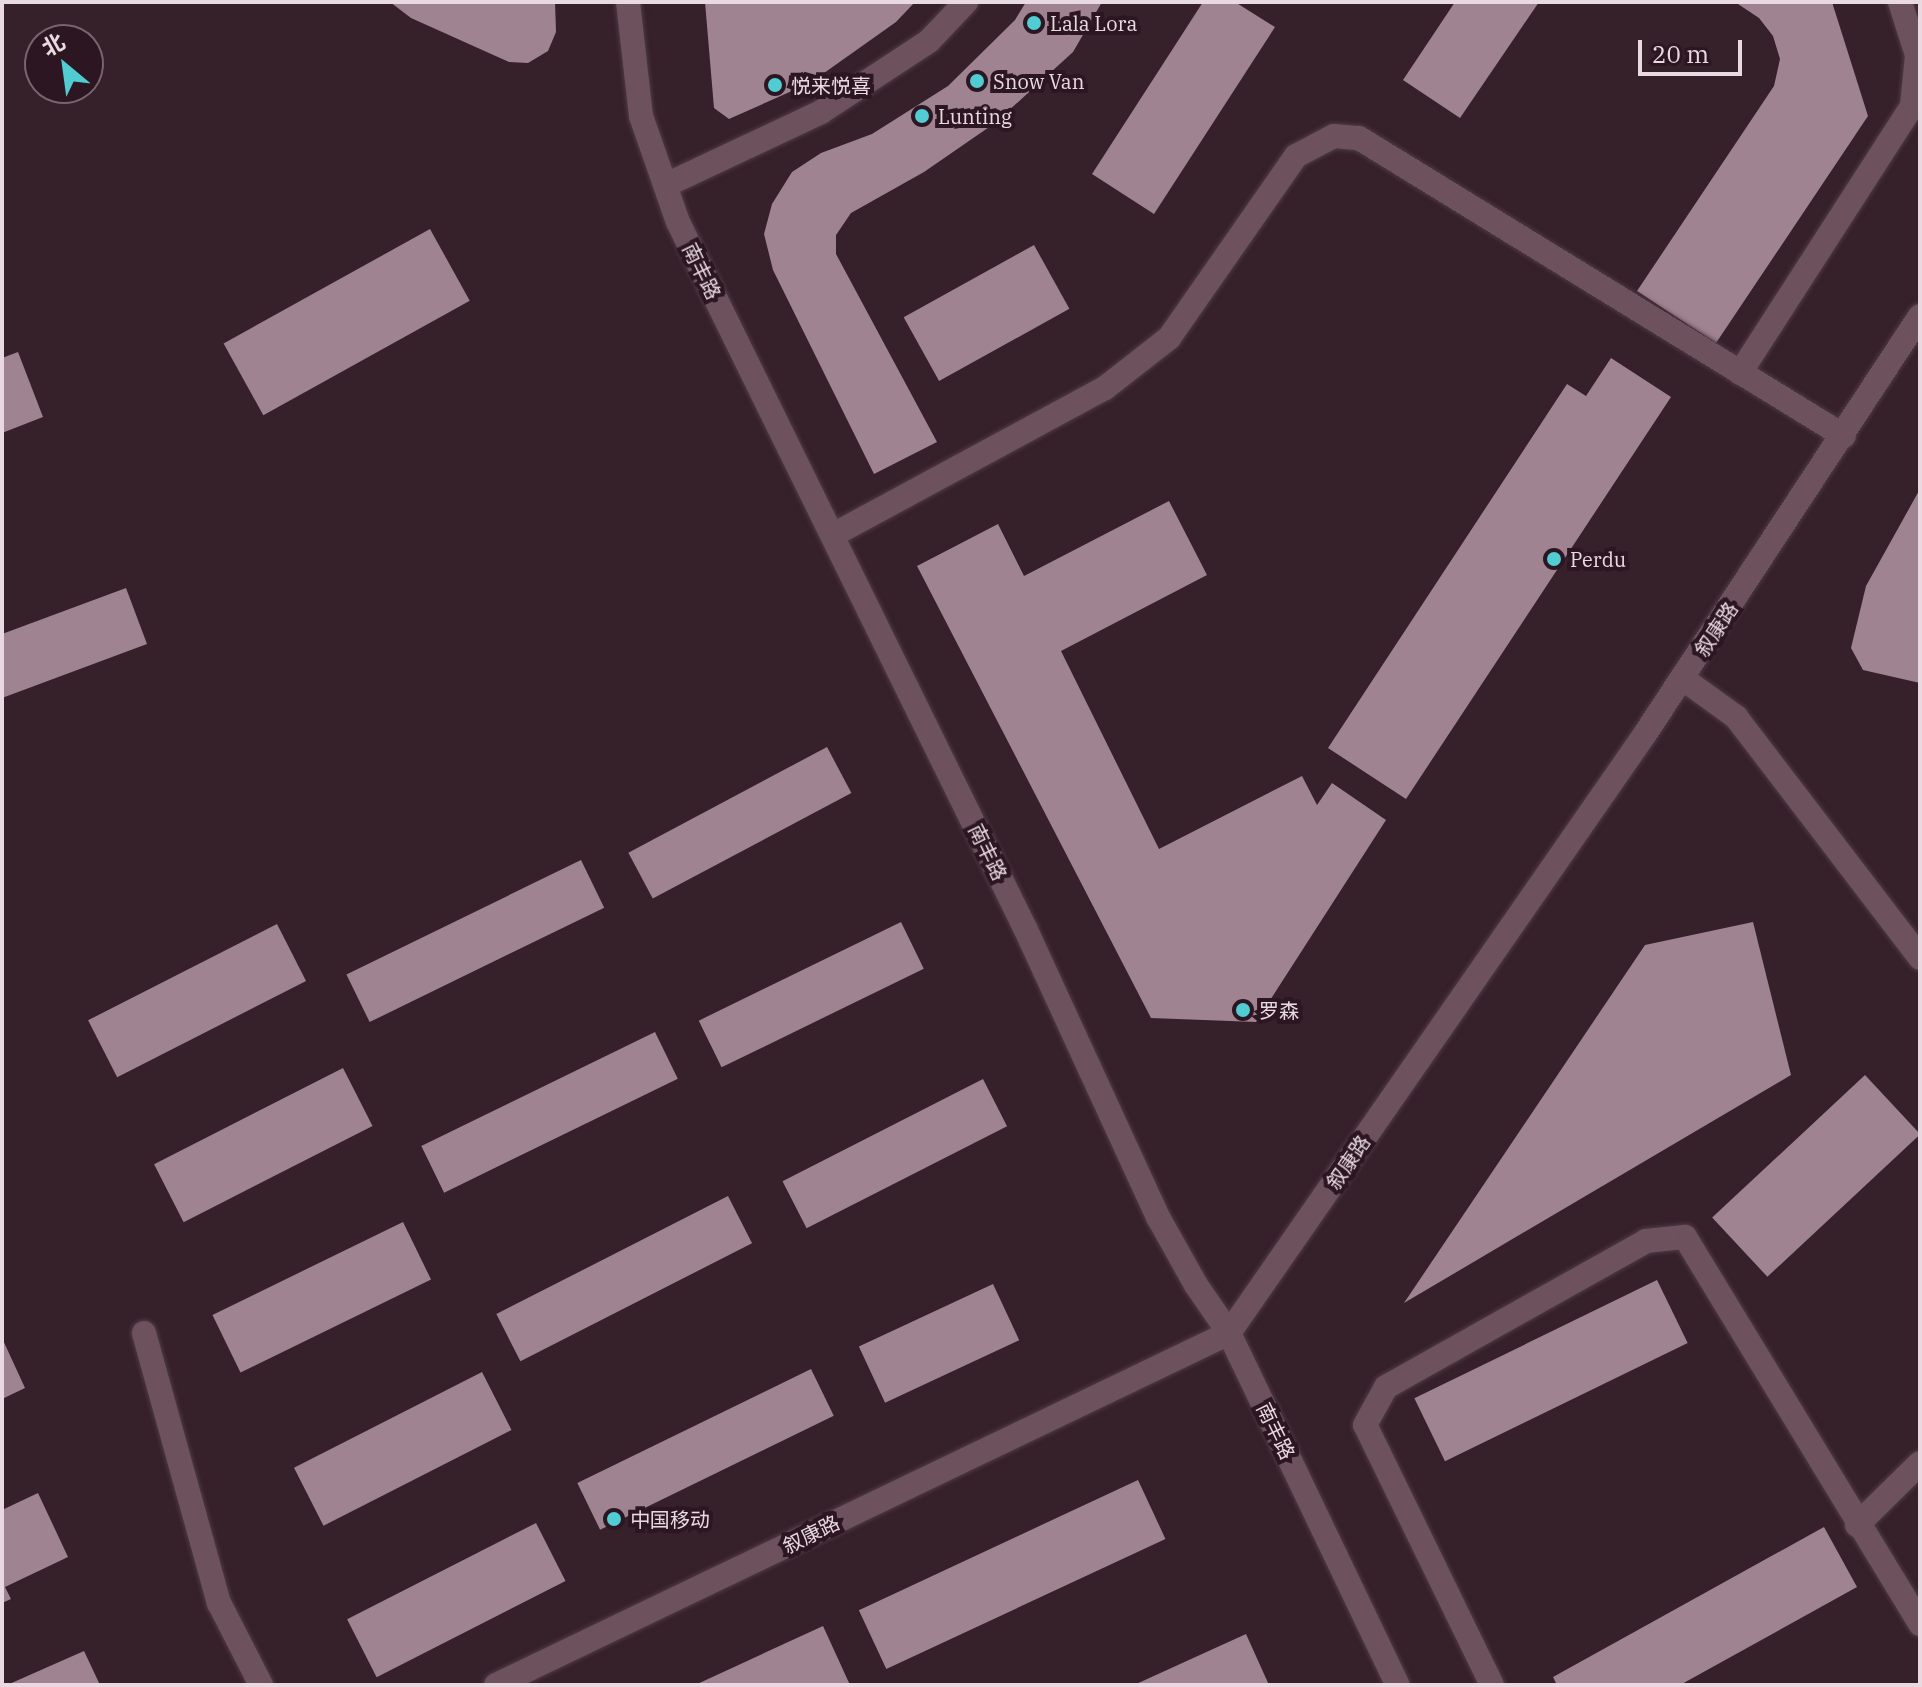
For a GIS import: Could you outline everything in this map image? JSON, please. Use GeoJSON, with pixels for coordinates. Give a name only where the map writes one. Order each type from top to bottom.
{"type":"FeatureCollection","features":[{"type":"Feature","properties":{"kind":"street","name":"南丰路"},"geometry":{"type":"LineString","coordinates":[[628,2],[641,116],[678,222],[1025,928],[1158,1217],[1196,1285],[1229,1333],[1398,1685]]}},
{"type":"Feature","properties":{"kind":"street"},"geometry":{"type":"LineString","coordinates":[[666,185],[821,112],[929,41],[966,2]]}},
{"type":"Feature","properties":{"kind":"street"},"geometry":{"type":"LineString","coordinates":[[1740,373],[1912,106],[1917,55],[1900,2]]}},
{"type":"Feature","properties":{"kind":"street"},"geometry":{"type":"LineString","coordinates":[[833,535],[1105,388],[1169,338],[1296,156],[1334,136],[1359,138],[1844,436]]}},
{"type":"Feature","properties":{"kind":"street","name":"叙康路"},"geometry":{"type":"LineString","coordinates":[[496,1685],[1229,1333],[1682,678],[1844,436],[1920,316]]}},
{"type":"Feature","properties":{"kind":"street"},"geometry":{"type":"LineString","coordinates":[[1682,678],[1736,717],[1920,958]]}},
{"type":"Feature","properties":{"kind":"street"},"geometry":{"type":"LineString","coordinates":[[1492,1685],[1365,1425],[1386,1387],[1646,1241],[1685,1237],[1857,1525],[1920,1624]]}},
{"type":"Feature","properties":{"kind":"street"},"geometry":{"type":"LineString","coordinates":[[144,1333],[219,1603],[261,1685]]}},
{"type":"Feature","properties":{"kind":"street"},"geometry":{"type":"LineString","coordinates":[[1857,1525],[1920,1463]]}},
{"type":"Feature","properties":{"kind":"building"},"geometry":{"type":"Polygon","coordinates":[[[390,2],[555,2],[556,32],[548,51],[528,63],[509,62],[411,18],[390,2]]]}},
{"type":"Feature","properties":{"kind":"building"},"geometry":{"type":"Polygon","coordinates":[[[705,2],[915,2],[896,22],[810,83],[729,119],[714,108],[705,2]]]}},
{"type":"Feature","properties":{"kind":"building"},"geometry":{"type":"Polygon","coordinates":[[[1026,2],[1102,2],[1073,52],[995,123],[924,172],[851,213],[836,235],[836,254],[937,442],[874,474],[773,270],[764,234],[772,204],[792,172],[821,153],[872,134],[948,86],[1015,20],[1026,2]]]}},
{"type":"Feature","properties":{"kind":"building"},"geometry":{"type":"Polygon","coordinates":[[[1203,2],[1235,2],[1275,27],[1154,214],[1092,174],[1203,2]]]}},
{"type":"Feature","properties":{"kind":"building"},"geometry":{"type":"Polygon","coordinates":[[[1455,2],[1539,2],[1460,118],[1403,80],[1455,2]]]}},
{"type":"Feature","properties":{"kind":"building"},"geometry":{"type":"Polygon","coordinates":[[[1735,2],[1832,2],[1868,116],[1716,343],[1637,291],[1774,86],[1780,59],[1773,36],[1759,18],[1735,2]]]}},
{"type":"Feature","properties":{"kind":"building"},"geometry":{"type":"Polygon","coordinates":[[[430,229],[470,301],[263,415],[224,343],[430,229]]]}},
{"type":"Feature","properties":{"kind":"building"},"geometry":{"type":"Polygon","coordinates":[[[1034,245],[1069,309],[939,381],[904,317],[1034,245]]]}},
{"type":"Feature","properties":{"kind":"building"},"geometry":{"type":"Polygon","coordinates":[[[18,352],[43,417],[2,433],[2,358],[18,352]]]}},
{"type":"Feature","properties":{"kind":"building"},"geometry":{"type":"Polygon","coordinates":[[[1611,358],[1671,397],[1406,799],[1328,748],[1567,384],[1586,396],[1611,358]]]}},
{"type":"Feature","properties":{"kind":"building"},"geometry":{"type":"Polygon","coordinates":[[[1920,489],[1920,683],[1863,670],[1851,648],[1866,586],[1920,489]]]}},
{"type":"Feature","properties":{"kind":"building"},"geometry":{"type":"Polygon","coordinates":[[[1169,501],[1207,575],[1061,651],[1159,849],[1302,776],[1317,805],[1332,783],[1386,820],[1256,1022],[1151,1018],[917,566],[998,524],[1024,576],[1169,501]]]}},
{"type":"Feature","properties":{"kind":"building"},"geometry":{"type":"Polygon","coordinates":[[[126,588],[147,644],[2,698],[2,634],[126,588]]]}},
{"type":"Feature","properties":{"kind":"building"},"geometry":{"type":"Polygon","coordinates":[[[827,747],[851,793],[653,899],[628,853],[827,747]]]}},
{"type":"Feature","properties":{"kind":"building"},"geometry":{"type":"Polygon","coordinates":[[[581,860],[604,908],[370,1022],[346,974],[581,860]]]}},
{"type":"Feature","properties":{"kind":"building"},"geometry":{"type":"Polygon","coordinates":[[[901,922],[924,969],[722,1067],[699,1021],[901,922]]]}},
{"type":"Feature","properties":{"kind":"building"},"geometry":{"type":"Polygon","coordinates":[[[1753,922],[1791,1075],[1404,1303],[1645,945],[1753,922]]]}},
{"type":"Feature","properties":{"kind":"building"},"geometry":{"type":"Polygon","coordinates":[[[277,924],[306,981],[117,1077],[88,1020],[277,924]]]}},
{"type":"Feature","properties":{"kind":"building"},"geometry":{"type":"Polygon","coordinates":[[[655,1032],[678,1079],[444,1193],[421,1146],[655,1032]]]}},
{"type":"Feature","properties":{"kind":"building"},"geometry":{"type":"Polygon","coordinates":[[[343,1068],[373,1126],[184,1222],[154,1164],[343,1068]]]}},
{"type":"Feature","properties":{"kind":"building"},"geometry":{"type":"Polygon","coordinates":[[[1865,1075],[1920,1134],[1767,1277],[1712,1218],[1865,1075]]]}},
{"type":"Feature","properties":{"kind":"building"},"geometry":{"type":"Polygon","coordinates":[[[983,1079],[1007,1126],[807,1228],[783,1181],[983,1079]]]}},
{"type":"Feature","properties":{"kind":"building"},"geometry":{"type":"Polygon","coordinates":[[[728,1196],[752,1243],[520,1361],[496,1314],[728,1196]]]}},
{"type":"Feature","properties":{"kind":"building"},"geometry":{"type":"Polygon","coordinates":[[[403,1222],[431,1280],[241,1372],[212,1315],[403,1222]]]}},
{"type":"Feature","properties":{"kind":"building"},"geometry":{"type":"Polygon","coordinates":[[[1657,1280],[1688,1343],[1445,1461],[1414,1398],[1657,1280]]]}},
{"type":"Feature","properties":{"kind":"building"},"geometry":{"type":"Polygon","coordinates":[[[993,1284],[1019,1340],[885,1403],[859,1347],[993,1284]]]}},
{"type":"Feature","properties":{"kind":"building"},"geometry":{"type":"Polygon","coordinates":[[[2,1338],[25,1388],[2,1399],[2,1338]]]}},
{"type":"Feature","properties":{"kind":"building"},"geometry":{"type":"Polygon","coordinates":[[[811,1369],[834,1416],[600,1530],[577,1483],[811,1369]]]}},
{"type":"Feature","properties":{"kind":"building"},"geometry":{"type":"Polygon","coordinates":[[[482,1372],[512,1430],[324,1526],[294,1468],[482,1372]]]}},
{"type":"Feature","properties":{"kind":"building"},"geometry":{"type":"Polygon","coordinates":[[[1138,1480],[1165,1539],[886,1669],[859,1610],[1138,1480]]]}},
{"type":"Feature","properties":{"kind":"building"},"geometry":{"type":"Polygon","coordinates":[[[38,1493],[68,1557],[5,1587],[11,1599],[2,1603],[2,1510],[38,1493]]]}},
{"type":"Feature","properties":{"kind":"building"},"geometry":{"type":"Polygon","coordinates":[[[536,1523],[566,1581],[377,1677],[347,1619],[536,1523]]]}},
{"type":"Feature","properties":{"kind":"building"},"geometry":{"type":"Polygon","coordinates":[[[1824,1527],[1857,1587],[1680,1685],[1557,1685],[1553,1677],[1824,1527]]]}},
{"type":"Feature","properties":{"kind":"building"},"geometry":{"type":"Polygon","coordinates":[[[823,1626],[850,1685],[695,1685],[823,1626]]]}},
{"type":"Feature","properties":{"kind":"building"},"geometry":{"type":"Polygon","coordinates":[[[1246,1634],[1269,1685],[1134,1685],[1246,1634]]]}},
{"type":"Feature","properties":{"kind":"building"},"geometry":{"type":"Polygon","coordinates":[[[84,1651],[100,1685],[7,1685],[84,1651]]]}},
{"type":"Feature","properties":{"kind":"place","name":"Lala Lora"},"geometry":{"type":"Point","coordinates":[1034,23]}},
{"type":"Feature","properties":{"kind":"place","name":"Snow Van"},"geometry":{"type":"Point","coordinates":[977,81]}},
{"type":"Feature","properties":{"kind":"place","name":"悦来悦喜"},"geometry":{"type":"Point","coordinates":[775,85]}},
{"type":"Feature","properties":{"kind":"place","name":"Lunting"},"geometry":{"type":"Point","coordinates":[922,116]}},
{"type":"Feature","properties":{"kind":"place","name":"Perdu"},"geometry":{"type":"Point","coordinates":[1554,559]}},
{"type":"Feature","properties":{"kind":"place","name":"罗森"},"geometry":{"type":"Point","coordinates":[1243,1010]}},
{"type":"Feature","properties":{"kind":"place","name":"中国移动"},"geometry":{"type":"Point","coordinates":[614,1519]}}]}
